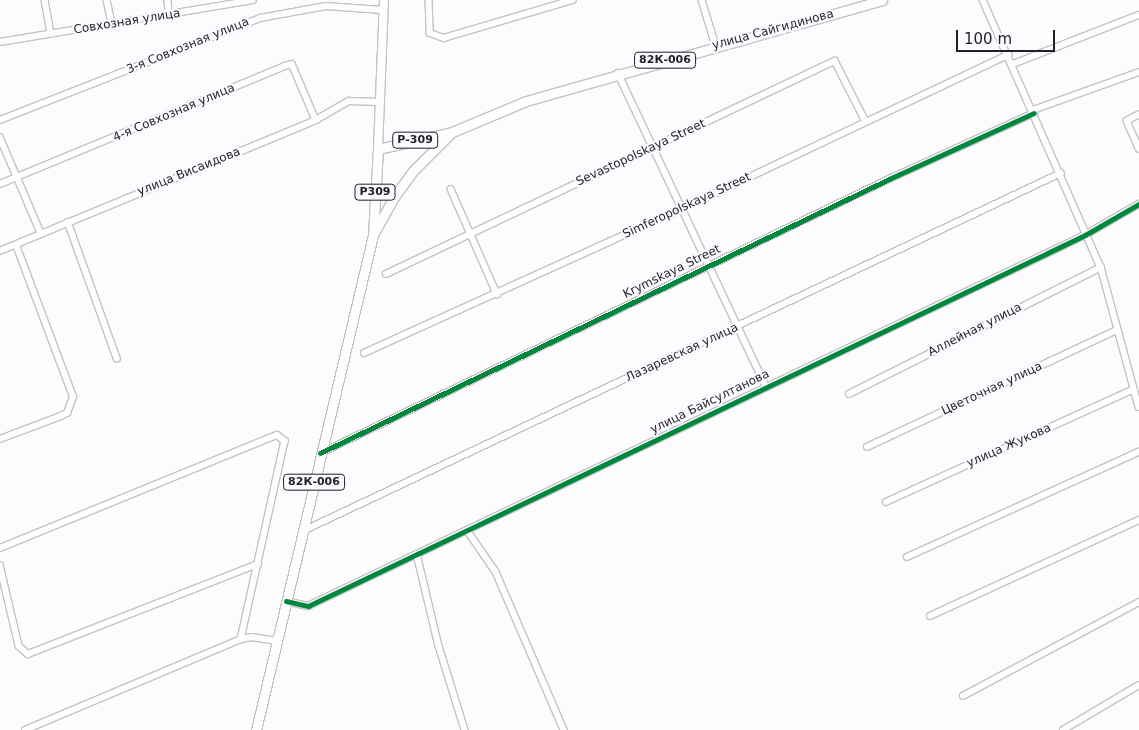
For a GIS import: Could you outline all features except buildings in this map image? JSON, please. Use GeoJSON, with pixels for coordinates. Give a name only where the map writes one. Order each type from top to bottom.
{"type":"FeatureCollection","features":[{"type":"Feature","properties":{"kind":"main road"},"geometry":{"type":"LineString","coordinates":[[378,149],[384,0]]}},
{"type":"Feature","properties":{"kind":"main road","name":"улица Сайгидинова"},"geometry":{"type":"LineString","coordinates":[[378,149],[452,132],[526,101],[882,0]]}},
{"type":"Feature","properties":{"kind":"main road","name":"82К-006"},"geometry":{"type":"LineString","coordinates":[[256,730],[373,235],[394,197],[413,171],[452,132]]}},
{"type":"Feature","properties":{"kind":"main road","name":"Р309"},"geometry":{"type":"LineString","coordinates":[[373,235],[378,149]]}},
{"type":"Feature","properties":{"kind":"street"},"geometry":{"type":"LineString","coordinates":[[45,0],[51,33]]}},
{"type":"Feature","properties":{"kind":"street"},"geometry":{"type":"LineString","coordinates":[[107,0],[112,24]]}},
{"type":"Feature","properties":{"kind":"street"},"geometry":{"type":"LineString","coordinates":[[168,0],[169,16]]}},
{"type":"Feature","properties":{"kind":"street","name":"Совхозная улица"},"geometry":{"type":"LineString","coordinates":[[0,42],[169,16],[253,0]]}},
{"type":"Feature","properties":{"kind":"street"},"geometry":{"type":"LineString","coordinates":[[428,0],[430,33],[444,38],[572,0]]}},
{"type":"Feature","properties":{"kind":"street"},"geometry":{"type":"LineString","coordinates":[[702,0],[716,46]]}},
{"type":"Feature","properties":{"kind":"street"},"geometry":{"type":"LineString","coordinates":[[982,0],[1034,111],[1085,235],[1101,267],[1132,390],[1139,407]]}},
{"type":"Feature","properties":{"kind":"street","name":"3-я Совхозная улица"},"geometry":{"type":"LineString","coordinates":[[0,120],[260,18],[326,6],[383,10]]}},
{"type":"Feature","properties":{"kind":"street"},"geometry":{"type":"LineString","coordinates":[[1013,64],[1139,15]]}},
{"type":"Feature","properties":{"kind":"street","name":"Simferopolskaya Street"},"geometry":{"type":"LineString","coordinates":[[364,353],[682,209],[865,120],[1008,55]]}},
{"type":"Feature","properties":{"kind":"street","name":"Sevastopolskaya Street"},"geometry":{"type":"LineString","coordinates":[[386,274],[835,61],[865,120]]}},
{"type":"Feature","properties":{"kind":"street","name":"4-я Совхозная улица"},"geometry":{"type":"LineString","coordinates":[[0,184],[292,64],[316,120]]}},
{"type":"Feature","properties":{"kind":"street","name":"Krymskaya Street"},"geometry":{"type":"LineString","coordinates":[[320,453],[1034,111],[1139,72]]}},
{"type":"Feature","properties":{"kind":"street"},"geometry":{"type":"LineString","coordinates":[[618,74],[766,386]]}},
{"type":"Feature","properties":{"kind":"street","name":"улица Висаидова"},"geometry":{"type":"LineString","coordinates":[[0,251],[316,120],[349,101],[379,102]]}},
{"type":"Feature","properties":{"kind":"street"},"geometry":{"type":"LineString","coordinates":[[1139,115],[1127,121],[1139,148]]}},
{"type":"Feature","properties":{"kind":"street"},"geometry":{"type":"LineString","coordinates":[[0,137],[41,233]]}},
{"type":"Feature","properties":{"kind":"street","name":"Лазаревская улица"},"geometry":{"type":"LineString","coordinates":[[302,531],[1061,173]]}},
{"type":"Feature","properties":{"kind":"street"},"geometry":{"type":"LineString","coordinates":[[451,189],[497,294]]}},
{"type":"Feature","properties":{"kind":"street","name":"улица Байсултанова"},"geometry":{"type":"LineString","coordinates":[[286,601],[308,606],[1085,235],[1139,204]]}},
{"type":"Feature","properties":{"kind":"street"},"geometry":{"type":"LineString","coordinates":[[68,222],[117,358]]}},
{"type":"Feature","properties":{"kind":"street"},"geometry":{"type":"LineString","coordinates":[[0,439],[61,416],[67,412],[73,397],[16,245]]}},
{"type":"Feature","properties":{"kind":"street","name":"Аллейная улица"},"geometry":{"type":"LineString","coordinates":[[849,394],[1101,267]]}},
{"type":"Feature","properties":{"kind":"street","name":"Цветочная улица"},"geometry":{"type":"LineString","coordinates":[[867,447],[1117,330]]}},
{"type":"Feature","properties":{"kind":"street","name":"улица Жукова"},"geometry":{"type":"LineString","coordinates":[[886,502],[1132,390]]}},
{"type":"Feature","properties":{"kind":"street"},"geometry":{"type":"LineString","coordinates":[[0,548],[277,435],[285,441],[241,639]]}},
{"type":"Feature","properties":{"kind":"street"},"geometry":{"type":"LineString","coordinates":[[907,557],[1139,452]]}},
{"type":"Feature","properties":{"kind":"street"},"geometry":{"type":"LineString","coordinates":[[930,616],[1139,520]]}},
{"type":"Feature","properties":{"kind":"street"},"geometry":{"type":"LineString","coordinates":[[467,530],[496,572],[564,730]]}},
{"type":"Feature","properties":{"kind":"street"},"geometry":{"type":"LineString","coordinates":[[417,554],[439,646],[465,730]]}},
{"type":"Feature","properties":{"kind":"street"},"geometry":{"type":"LineString","coordinates":[[0,564],[1,583],[19,646],[28,654],[258,564]]}},
{"type":"Feature","properties":{"kind":"street"},"geometry":{"type":"LineString","coordinates":[[963,696],[1139,602]]}},
{"type":"Feature","properties":{"kind":"street"},"geometry":{"type":"LineString","coordinates":[[25,730],[241,639],[252,637],[277,641]]}},
{"type":"Feature","properties":{"kind":"street"},"geometry":{"type":"LineString","coordinates":[[1064,730],[1139,685]]}},
{"type":"Feature","properties":{"kind":"cycle path"},"geometry":{"type":"LineString","coordinates":[[320,453],[889,179],[1034,113]]}},
{"type":"Feature","properties":{"kind":"cycle path"},"geometry":{"type":"LineString","coordinates":[[286,601],[308,606],[1085,235],[1139,204]]}}]}
